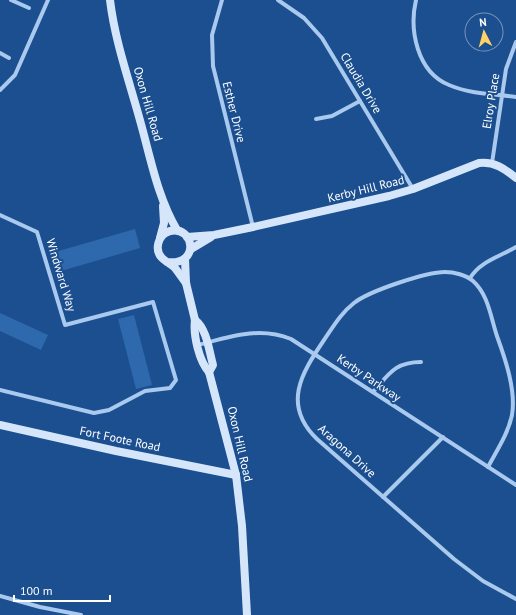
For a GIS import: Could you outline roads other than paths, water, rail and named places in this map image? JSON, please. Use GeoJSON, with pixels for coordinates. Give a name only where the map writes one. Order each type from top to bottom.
{"type":"FeatureCollection","features":[{"type":"Feature","properties":{"kind":"main road","name":"Oxon Hill Road"},"geometry":{"type":"LineString","coordinates":[[105,0],[112,18],[162,197],[177,230]]}},
{"type":"Feature","properties":{"kind":"main road","name":"Oxon Hill Road"},"geometry":{"type":"LineString","coordinates":[[110,0],[112,18]]}},
{"type":"Feature","properties":{"kind":"main road","name":"Kerby Hill Road"},"geometry":{"type":"LineString","coordinates":[[187,237],[214,235],[253,227],[413,189],[473,164],[486,162],[492,163]]}},
{"type":"Feature","properties":{"kind":"main road"},"geometry":{"type":"LineString","coordinates":[[492,163],[501,167],[516,178]]}},
{"type":"Feature","properties":{"kind":"main road","name":"Oxon Hill Road"},"geometry":{"type":"LineString","coordinates":[[160,238],[164,223],[162,197]]}},
{"type":"Feature","properties":{"kind":"main road"},"geometry":{"type":"LineString","coordinates":[[171,230],[177,230],[187,237],[191,249],[185,259],[177,263],[167,262],[163,258],[158,248],[160,238],[171,230]]}},
{"type":"Feature","properties":{"kind":"main road","name":"Kerby Hill Road"},"geometry":{"type":"LineString","coordinates":[[191,249],[214,235]]}},
{"type":"Feature","properties":{"kind":"main road","name":"Oxon Hill Road"},"geometry":{"type":"LineString","coordinates":[[185,259],[186,283],[195,320],[194,325],[198,345],[204,366],[209,372],[236,475],[242,526],[247,615]]}},
{"type":"Feature","properties":{"kind":"main road","name":"Oxon Hill Road"},"geometry":{"type":"LineString","coordinates":[[167,262],[175,269],[186,283]]}},
{"type":"Feature","properties":{"kind":"main road"},"geometry":{"type":"LineString","coordinates":[[195,320],[200,324],[213,365],[209,372]]}},
{"type":"Feature","properties":{"kind":"main road","name":"Fort Foote Road"},"geometry":{"type":"LineString","coordinates":[[0,425],[116,451],[236,475]]}},
{"type":"Feature","properties":{"kind":"street"},"geometry":{"type":"LineString","coordinates":[[11,0],[29,8]]}},
{"type":"Feature","properties":{"kind":"street"},"geometry":{"type":"LineString","coordinates":[[0,90],[15,75],[48,0]]}},
{"type":"Feature","properties":{"kind":"street","name":"Esther Drive"},"geometry":{"type":"LineString","coordinates":[[222,0],[212,35],[213,66],[253,227]]}},
{"type":"Feature","properties":{"kind":"street","name":"Claudia Drive"},"geometry":{"type":"LineString","coordinates":[[281,0],[304,18],[319,34],[413,189]]}},
{"type":"Feature","properties":{"kind":"street"},"geometry":{"type":"LineString","coordinates":[[416,0],[414,15],[416,43],[425,64],[433,74],[444,83],[455,88],[516,97]]}},
{"type":"Feature","properties":{"kind":"street","name":"Elroy Place"},"geometry":{"type":"LineString","coordinates":[[492,163],[509,58],[516,42]]}},
{"type":"Feature","properties":{"kind":"street"},"geometry":{"type":"LineString","coordinates":[[0,53],[9,58]]}},
{"type":"Feature","properties":{"kind":"street"},"geometry":{"type":"LineString","coordinates":[[316,119],[332,116],[360,101]]}},
{"type":"Feature","properties":{"kind":"street","name":"Windward Way"},"geometry":{"type":"LineString","coordinates":[[0,215],[37,232],[65,325],[153,302],[176,380],[170,388],[145,391],[109,410],[94,413],[0,390]]}},
{"type":"Feature","properties":{"kind":"street"},"geometry":{"type":"LineString","coordinates":[[488,467],[507,430],[513,410],[513,398],[506,363],[486,301],[477,285],[470,278],[474,271],[489,260],[516,247]]}},
{"type":"Feature","properties":{"kind":"street","name":"Aragona Drive"},"geometry":{"type":"LineString","coordinates":[[470,278],[452,272],[441,272],[423,276],[368,295],[356,302],[340,316],[315,353],[298,388],[298,403],[303,421],[314,436],[454,559],[483,581],[516,599]]}},
{"type":"Feature","properties":{"kind":"street","name":"Kerby Parkway"},"geometry":{"type":"LineString","coordinates":[[198,345],[241,334],[261,332],[284,336],[315,353],[516,485]]}},
{"type":"Feature","properties":{"kind":"street"},"geometry":{"type":"LineString","coordinates":[[373,392],[396,367],[412,362],[421,362]]}},
{"type":"Feature","properties":{"kind":"street"},"geometry":{"type":"LineString","coordinates":[[383,497],[443,437]]}},
{"type":"Feature","properties":{"kind":"street"},"geometry":{"type":"LineString","coordinates":[[0,596],[40,607],[81,615]]}}]}
